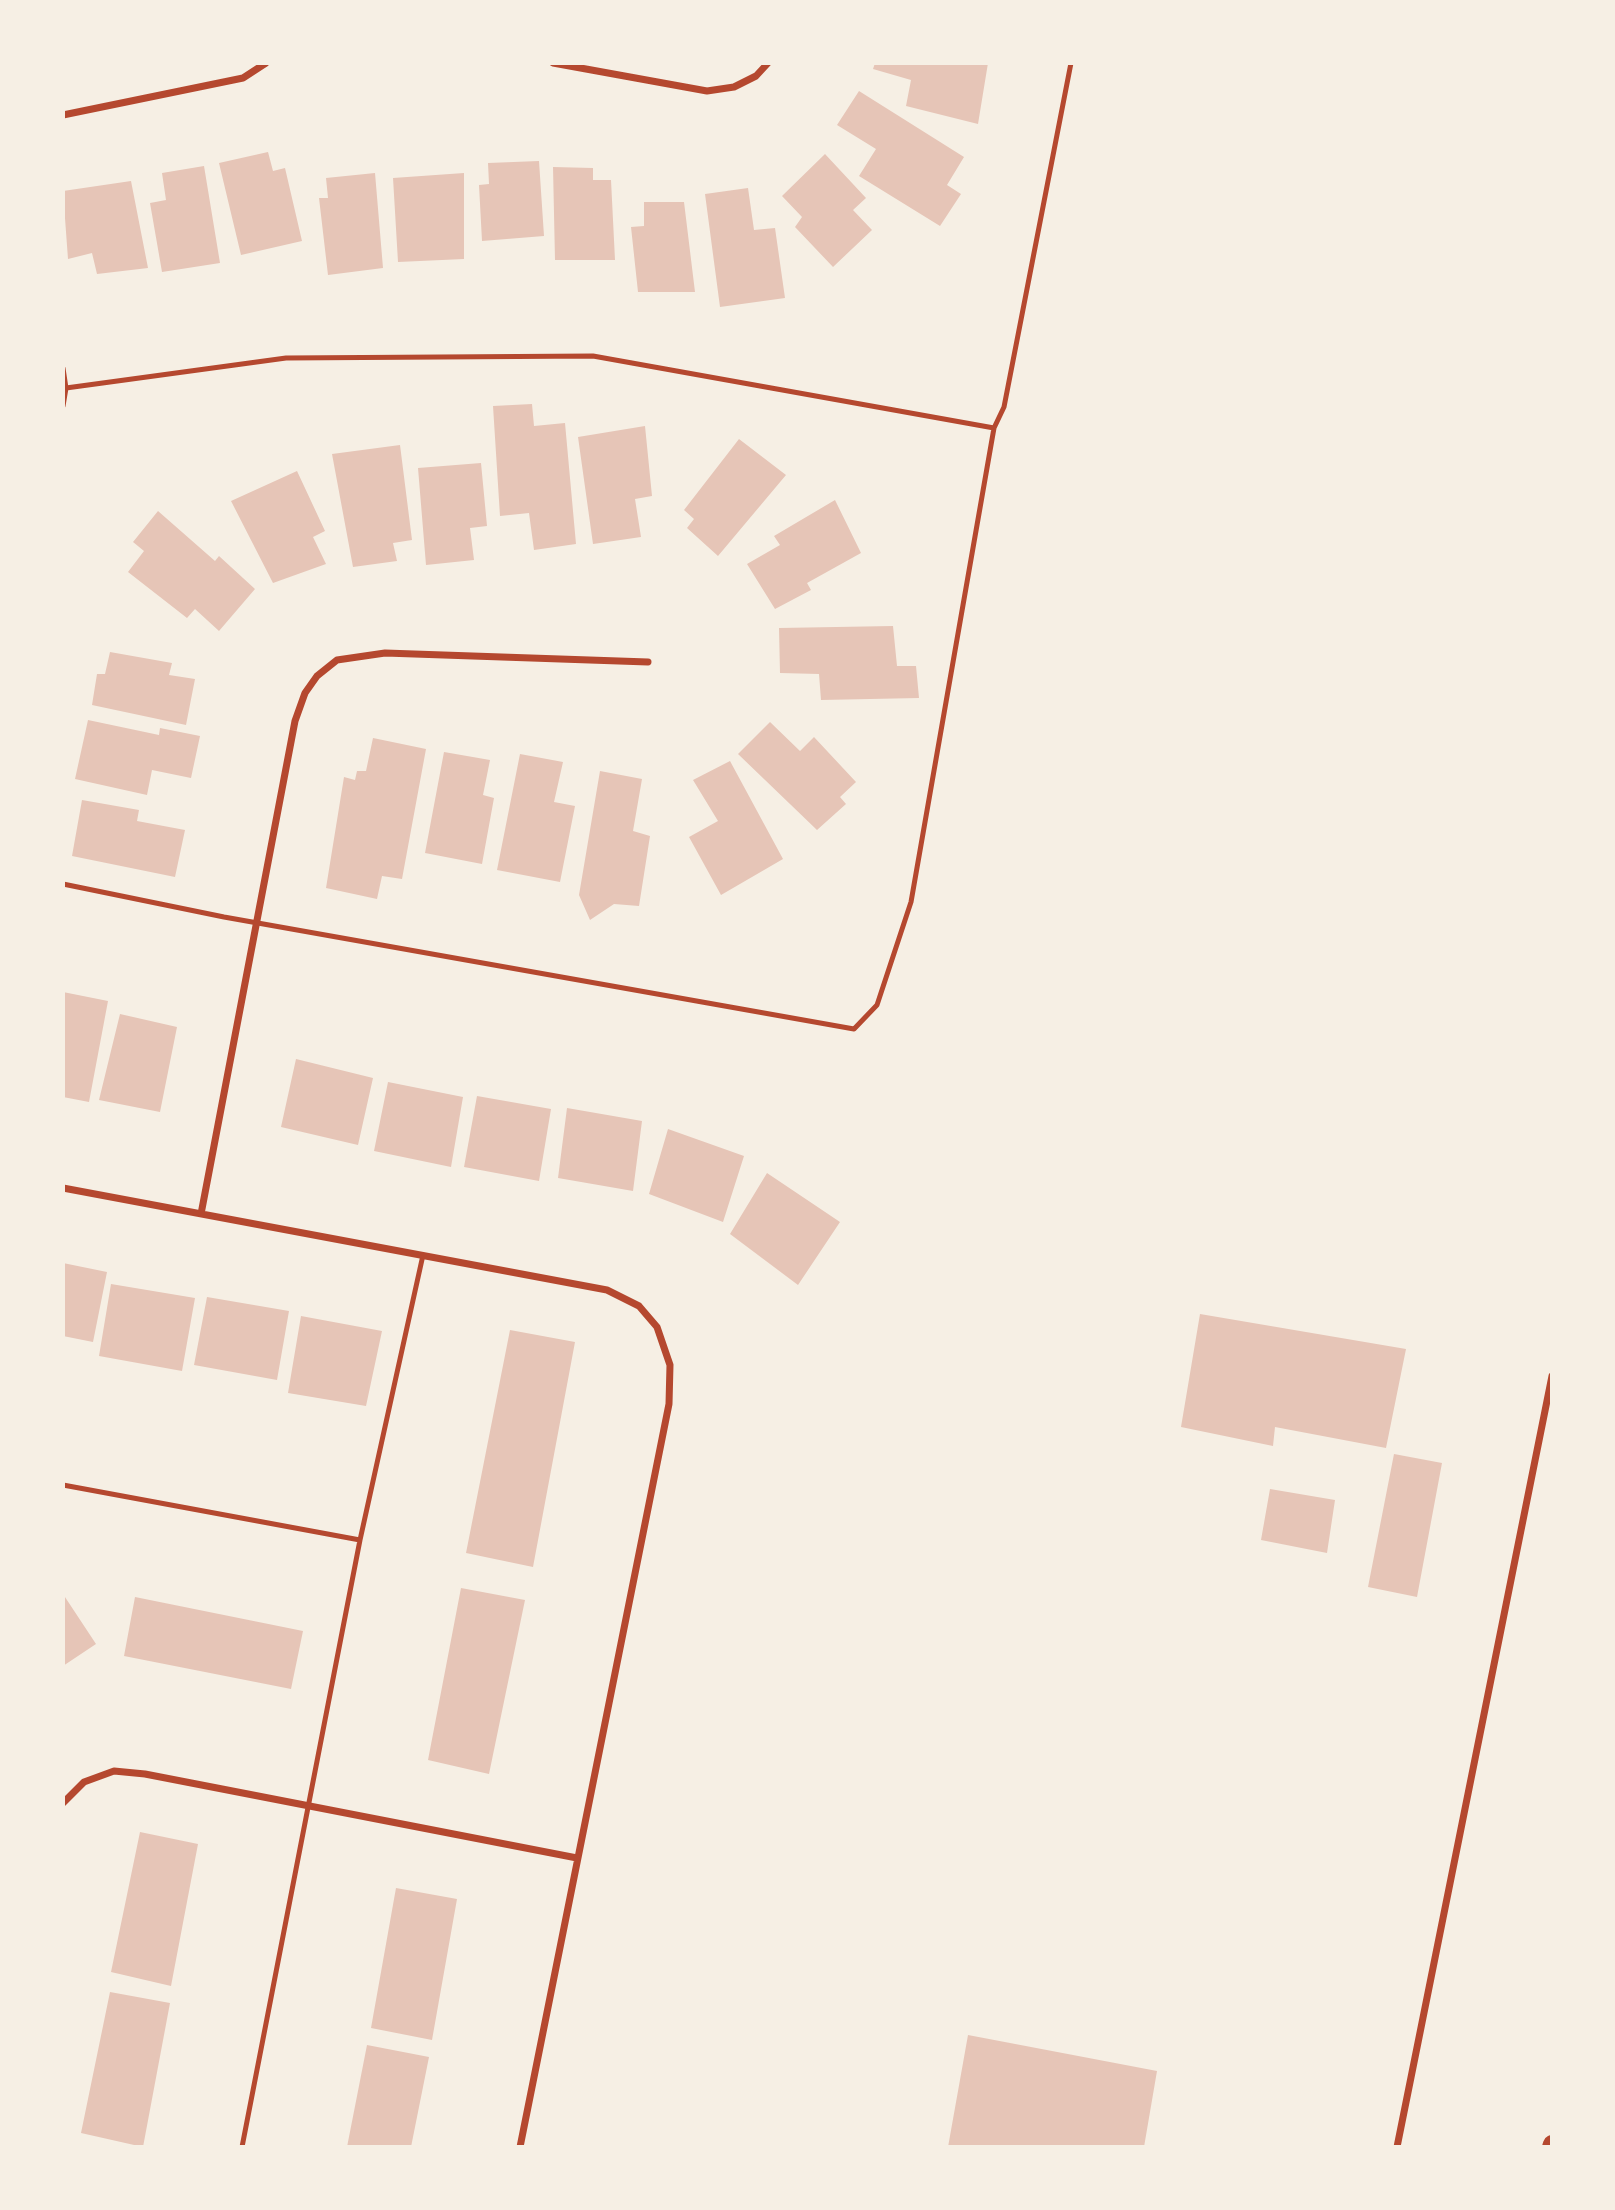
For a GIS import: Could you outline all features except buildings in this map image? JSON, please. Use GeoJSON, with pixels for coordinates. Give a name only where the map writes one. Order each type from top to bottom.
{"type":"FeatureCollection","features":[{"type":"Feature","properties":{"kind":"street"},"geometry":{"type":"LineString","coordinates":[[63,115],[243,78],[266,63]]}},
{"type":"Feature","properties":{"kind":"street"},"geometry":{"type":"LineString","coordinates":[[553,63],[707,91],[734,88],[756,76],[768,63]]}},
{"type":"Feature","properties":{"kind":"street"},"geometry":{"type":"LineString","coordinates":[[201,1214],[295,720],[305,693],[317,676],[337,660],[385,653],[648,662]]}},
{"type":"Feature","properties":{"kind":"street"},"geometry":{"type":"LineString","coordinates":[[63,1188],[607,1290],[639,1306],[657,1326],[670,1365],[669,1404],[520,2147]]}},
{"type":"Feature","properties":{"kind":"street"},"geometry":{"type":"LineString","coordinates":[[1397,2147],[1552,1377]]}},
{"type":"Feature","properties":{"kind":"street"},"geometry":{"type":"LineString","coordinates":[[63,1803],[84,1782],[114,1771],[145,1774],[577,1858]]}},
{"type":"Feature","properties":{"kind":"lane"},"geometry":{"type":"LineString","coordinates":[[63,884],[258,922],[854,1029],[877,1005],[911,902],[993,428],[1004,407],[1071,63]]}},
{"type":"Feature","properties":{"kind":"lane"},"geometry":{"type":"LineString","coordinates":[[66,388],[286,358],[593,356],[993,428]]}},
{"type":"Feature","properties":{"kind":"lane"},"geometry":{"type":"LineString","coordinates":[[63,368],[66,388],[63,406]]}},
{"type":"Feature","properties":{"kind":"lane"},"geometry":{"type":"LineString","coordinates":[[242,2147],[360,1540],[424,1254]]}},
{"type":"Feature","properties":{"kind":"lane"},"geometry":{"type":"LineString","coordinates":[[63,1485],[360,1540]]}}]}
